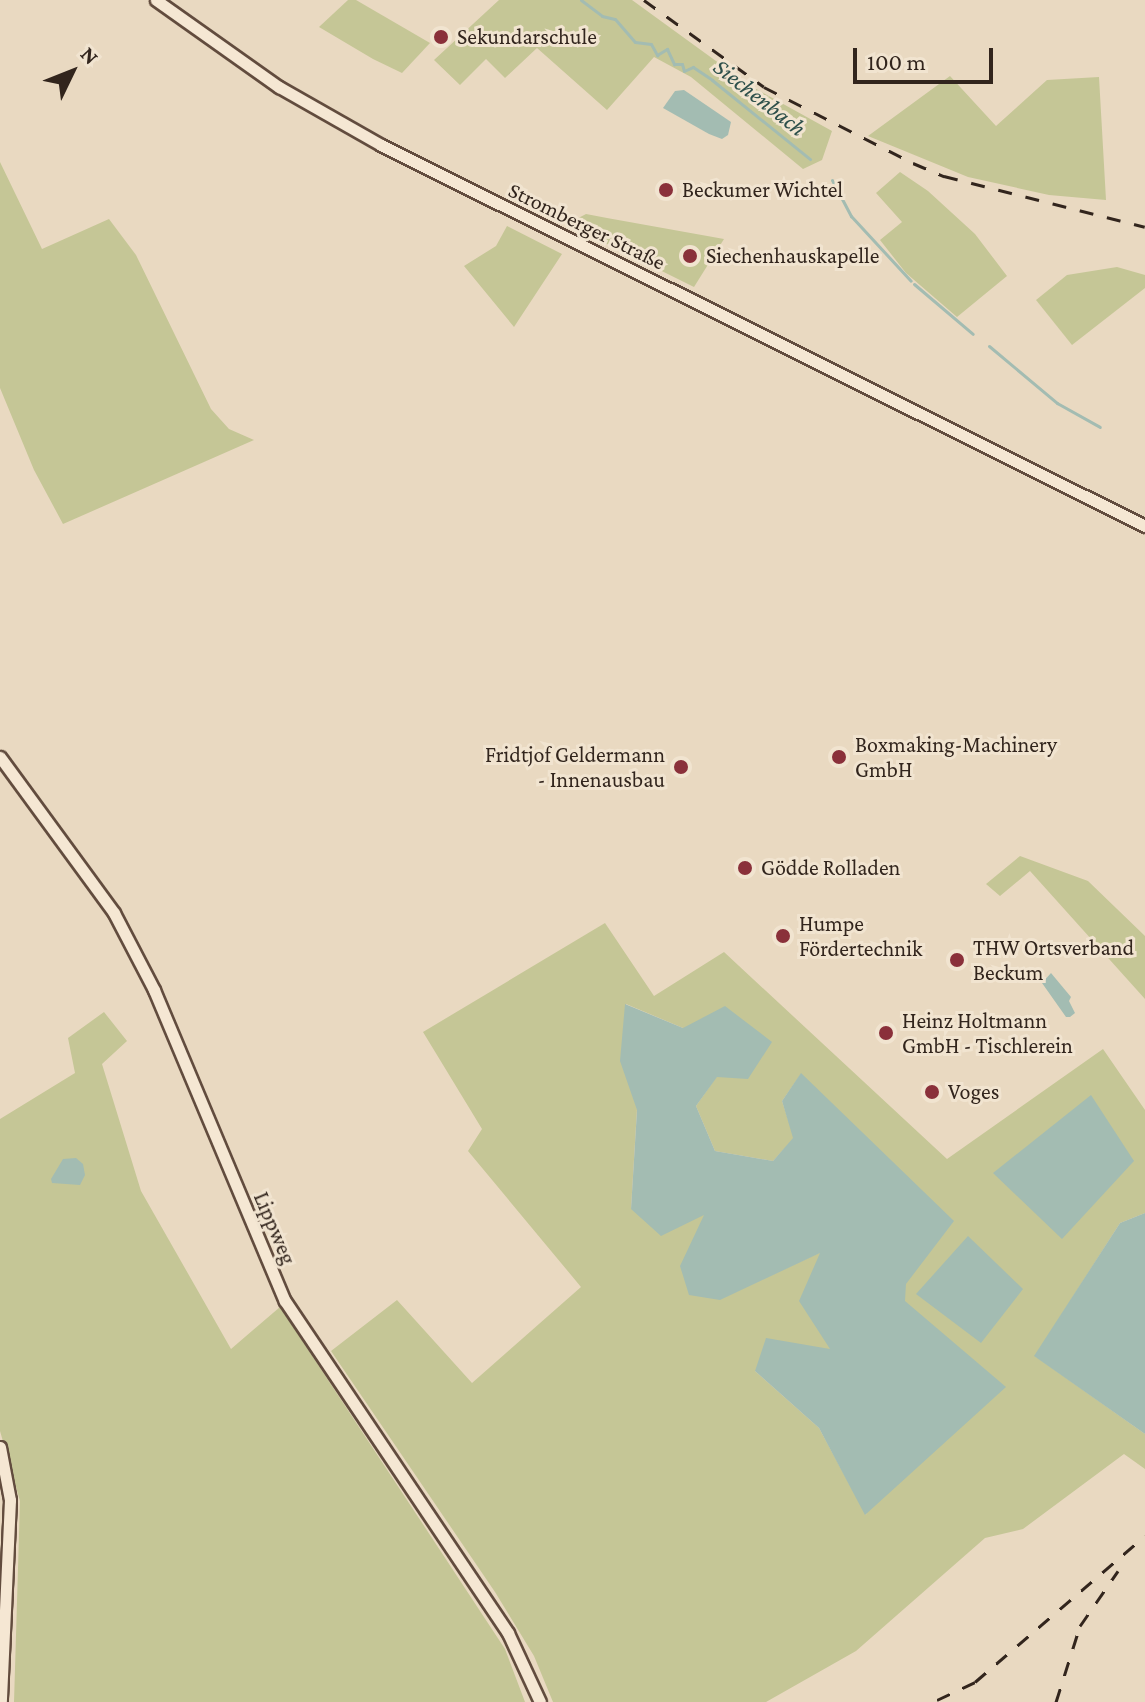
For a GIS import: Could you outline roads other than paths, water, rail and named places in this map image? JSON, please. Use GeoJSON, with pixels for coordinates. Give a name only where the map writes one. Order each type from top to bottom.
{"type":"FeatureCollection","features":[{"type":"Feature","properties":{"kind":"street","name":"Stromberger Straße"},"geometry":{"type":"LineString","coordinates":[[156,0],[279,87],[381,145],[1145,526]]}},
{"type":"Feature","properties":{"kind":"street","name":"Lippweg"},"geometry":{"type":"LineString","coordinates":[[0,757],[114,913],[154,990],[268,1265],[298,1324],[508,1633],[540,1702]]}},
{"type":"Feature","properties":{"kind":"street"},"geometry":{"type":"LineString","coordinates":[[0,1447],[10,1500],[1,1702]]}},
{"type":"Feature","properties":{"kind":"waterway","name":"Siechenbach"},"geometry":{"type":"LineString","coordinates":[[581,0],[602,16],[615,19],[635,42],[651,44],[657,55],[667,49],[674,64],[682,64],[684,71],[693,67],[712,80],[810,159]]}},
{"type":"Feature","properties":{"kind":"waterway","name":"Siechenbach"},"geometry":{"type":"LineString","coordinates":[[832,180],[851,216],[911,281]]}},
{"type":"Feature","properties":{"kind":"waterway","name":"Siechenbach"},"geometry":{"type":"LineString","coordinates":[[914,284],[973,334]]}},
{"type":"Feature","properties":{"kind":"waterway","name":"Siechenbach"},"geometry":{"type":"LineString","coordinates":[[989,346],[1057,403],[1100,427]]}},
{"type":"Feature","properties":{"kind":"railway"},"geometry":{"type":"LineString","coordinates":[[644,0],[764,87],[913,163],[944,176],[1145,227]]}},
{"type":"Feature","properties":{"kind":"railway"},"geometry":{"type":"LineString","coordinates":[[937,1700],[975,1682],[1145,1536]]}},
{"type":"Feature","properties":{"kind":"railway"},"geometry":{"type":"LineString","coordinates":[[1056,1702],[1080,1626],[1118,1571]]}},
{"type":"Feature","properties":{"kind":"place","name":"Sekundarschule"},"geometry":{"type":"Point","coordinates":[441,37]}},
{"type":"Feature","properties":{"kind":"place","name":"Beckumer Wichtel"},"geometry":{"type":"Point","coordinates":[666,190]}},
{"type":"Feature","properties":{"kind":"place","name":"Siechenhauskapelle"},"geometry":{"type":"Point","coordinates":[690,256]}},
{"type":"Feature","properties":{"kind":"place","name":"Boxmaking-Machinery GmbH"},"geometry":{"type":"Point","coordinates":[839,757]}},
{"type":"Feature","properties":{"kind":"place","name":"Fridtjof Geldermann - Innenausbau"},"geometry":{"type":"Point","coordinates":[681,767]}},
{"type":"Feature","properties":{"kind":"place","name":"Gödde Rolladen"},"geometry":{"type":"Point","coordinates":[745,868]}},
{"type":"Feature","properties":{"kind":"place","name":"Humpe Fördertechnik"},"geometry":{"type":"Point","coordinates":[783,936]}},
{"type":"Feature","properties":{"kind":"place","name":"THW Ortsverband Beckum"},"geometry":{"type":"Point","coordinates":[957,960]}},
{"type":"Feature","properties":{"kind":"place","name":"Heinz Holtmann GmbH - Tischlerein"},"geometry":{"type":"Point","coordinates":[886,1033]}},
{"type":"Feature","properties":{"kind":"place","name":"Voges"},"geometry":{"type":"Point","coordinates":[932,1092]}}]}
